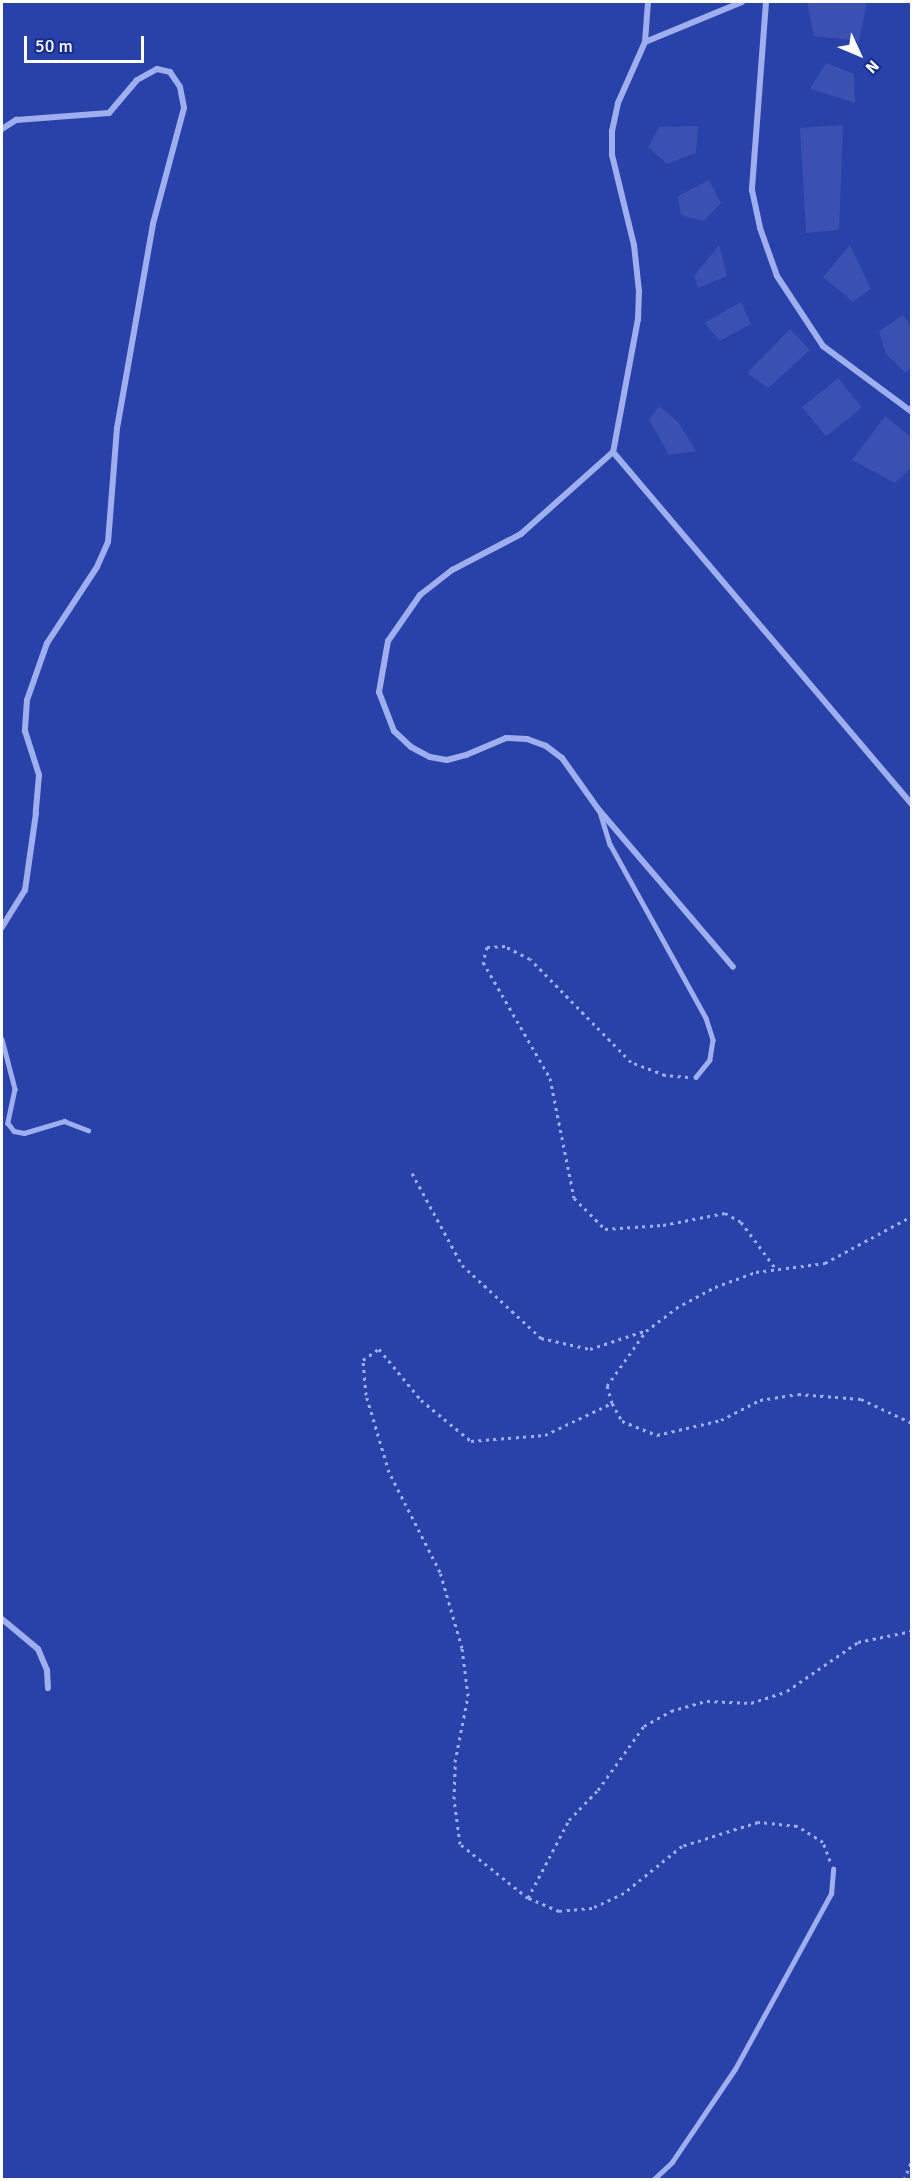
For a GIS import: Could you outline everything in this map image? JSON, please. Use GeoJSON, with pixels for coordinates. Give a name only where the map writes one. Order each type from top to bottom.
{"type":"FeatureCollection","features":[{"type":"Feature","properties":{"kind":"street"},"geometry":{"type":"LineString","coordinates":[[648,2],[645,42],[618,103],[612,131],[612,155],[634,245],[639,291],[638,319],[614,453],[521,534],[452,570],[420,595],[388,641],[379,692],[386,716],[411,747],[430,757],[447,760],[506,738],[527,739],[546,746],[562,758],[599,810],[733,967]]}},
{"type":"Feature","properties":{"kind":"street"},"geometry":{"type":"LineString","coordinates":[[645,42],[742,2]]}},
{"type":"Feature","properties":{"kind":"street"},"geometry":{"type":"LineString","coordinates":[[766,2],[752,190],[760,228],[777,276],[823,346],[912,412]]}},
{"type":"Feature","properties":{"kind":"street"},"geometry":{"type":"LineString","coordinates":[[2,129],[16,120],[109,113],[137,80],[157,69],[170,72],[180,87],[184,108],[153,224],[118,418],[108,542],[97,567],[47,643],[27,700],[25,731],[39,775],[36,813],[25,890],[2,927]]}},
{"type":"Feature","properties":{"kind":"street"},"geometry":{"type":"LineString","coordinates":[[614,453],[912,804]]}},
{"type":"Feature","properties":{"kind":"street"},"geometry":{"type":"LineString","coordinates":[[2,1620],[38,1649],[47,1670],[48,1688]]}},
{"type":"Feature","properties":{"kind":"lane"},"geometry":{"type":"LineString","coordinates":[[599,810],[610,844],[706,1018],[714,1040],[710,1060],[696,1077]]}},
{"type":"Feature","properties":{"kind":"lane"},"geometry":{"type":"LineString","coordinates":[[2,1039],[15,1089],[8,1123],[14,1131],[24,1133],[64,1121],[88,1130]]}},
{"type":"Feature","properties":{"kind":"lane"},"geometry":{"type":"LineString","coordinates":[[653,2180],[672,2162],[735,2069],[831,1894],[833,1869]]}},
{"type":"Feature","properties":{"kind":"path"},"geometry":{"type":"LineString","coordinates":[[696,1077],[665,1075],[631,1062],[530,959],[505,946],[487,947],[483,962],[550,1078],[574,1198],[605,1229],[663,1226],[725,1213],[741,1222],[776,1269]]}},
{"type":"Feature","properties":{"kind":"path"},"geometry":{"type":"LineString","coordinates":[[412,1173],[462,1265],[541,1338],[590,1349],[645,1331],[715,1287],[756,1272],[825,1263],[912,1216]]}},
{"type":"Feature","properties":{"kind":"path"},"geometry":{"type":"LineString","coordinates":[[645,1331],[608,1386],[612,1403],[622,1421],[657,1435],[721,1420],[760,1400],[798,1394],[861,1399],[912,1424]]}},
{"type":"Feature","properties":{"kind":"path"},"geometry":{"type":"LineString","coordinates":[[612,1403],[545,1435],[471,1441],[421,1400],[379,1349],[363,1360],[366,1395],[389,1472],[440,1572],[462,1648],[468,1696],[455,1762],[454,1799],[460,1844],[528,1898],[559,1911],[592,1908],[624,1893],[682,1846],[758,1822],[797,1826],[806,1831],[823,1842],[833,1869]]}},
{"type":"Feature","properties":{"kind":"path"},"geometry":{"type":"LineString","coordinates":[[528,1898],[568,1820],[598,1790],[644,1726],[671,1711],[707,1701],[751,1704],[787,1691],[858,1642],[912,1631]]}},
{"type":"Feature","properties":{"kind":"path"},"geometry":{"type":"LineString","coordinates":[[904,2180],[912,2160]]}},
{"type":"Feature","properties":{"kind":"shaded area"},"geometry":{"type":"Polygon","coordinates":[[[2,2],[911,2],[911,2179],[2,2179],[2,2]]]}},
{"type":"Feature","properties":{"kind":"building"},"geometry":{"type":"Polygon","coordinates":[[[807,2],[867,2],[859,41],[814,36],[807,2]]]}},
{"type":"Feature","properties":{"kind":"building"},"geometry":{"type":"Polygon","coordinates":[[[826,63],[854,74],[855,103],[810,89],[826,63]]]}},
{"type":"Feature","properties":{"kind":"building"},"geometry":{"type":"Polygon","coordinates":[[[843,125],[839,230],[806,233],[800,128],[843,125]]]}},
{"type":"Feature","properties":{"kind":"building"},"geometry":{"type":"Polygon","coordinates":[[[698,126],[696,153],[667,164],[648,147],[659,127],[698,126]]]}},
{"type":"Feature","properties":{"kind":"building"},"geometry":{"type":"Polygon","coordinates":[[[709,180],[721,203],[704,221],[681,215],[678,196],[709,180]]]}},
{"type":"Feature","properties":{"kind":"building"},"geometry":{"type":"Polygon","coordinates":[[[719,245],[727,276],[698,288],[694,276],[719,245]]]}},
{"type":"Feature","properties":{"kind":"building"},"geometry":{"type":"Polygon","coordinates":[[[850,245],[871,289],[853,302],[823,277],[850,245]]]}},
{"type":"Feature","properties":{"kind":"building"},"geometry":{"type":"Polygon","coordinates":[[[741,302],[751,324],[720,341],[704,323],[741,302]]]}},
{"type":"Feature","properties":{"kind":"building"},"geometry":{"type":"Polygon","coordinates":[[[903,315],[912,328],[912,366],[906,373],[886,354],[879,331],[903,315]]]}},
{"type":"Feature","properties":{"kind":"building"},"geometry":{"type":"Polygon","coordinates":[[[790,329],[810,350],[768,388],[747,373],[790,329]]]}},
{"type":"Feature","properties":{"kind":"building"},"geometry":{"type":"Polygon","coordinates":[[[838,378],[862,408],[826,436],[802,407],[838,378]]]}},
{"type":"Feature","properties":{"kind":"building"},"geometry":{"type":"Polygon","coordinates":[[[659,406],[678,422],[696,451],[669,455],[649,420],[659,406]]]}},
{"type":"Feature","properties":{"kind":"building"},"geometry":{"type":"Polygon","coordinates":[[[885,416],[912,438],[912,467],[895,483],[852,460],[885,416]]]}}]}
